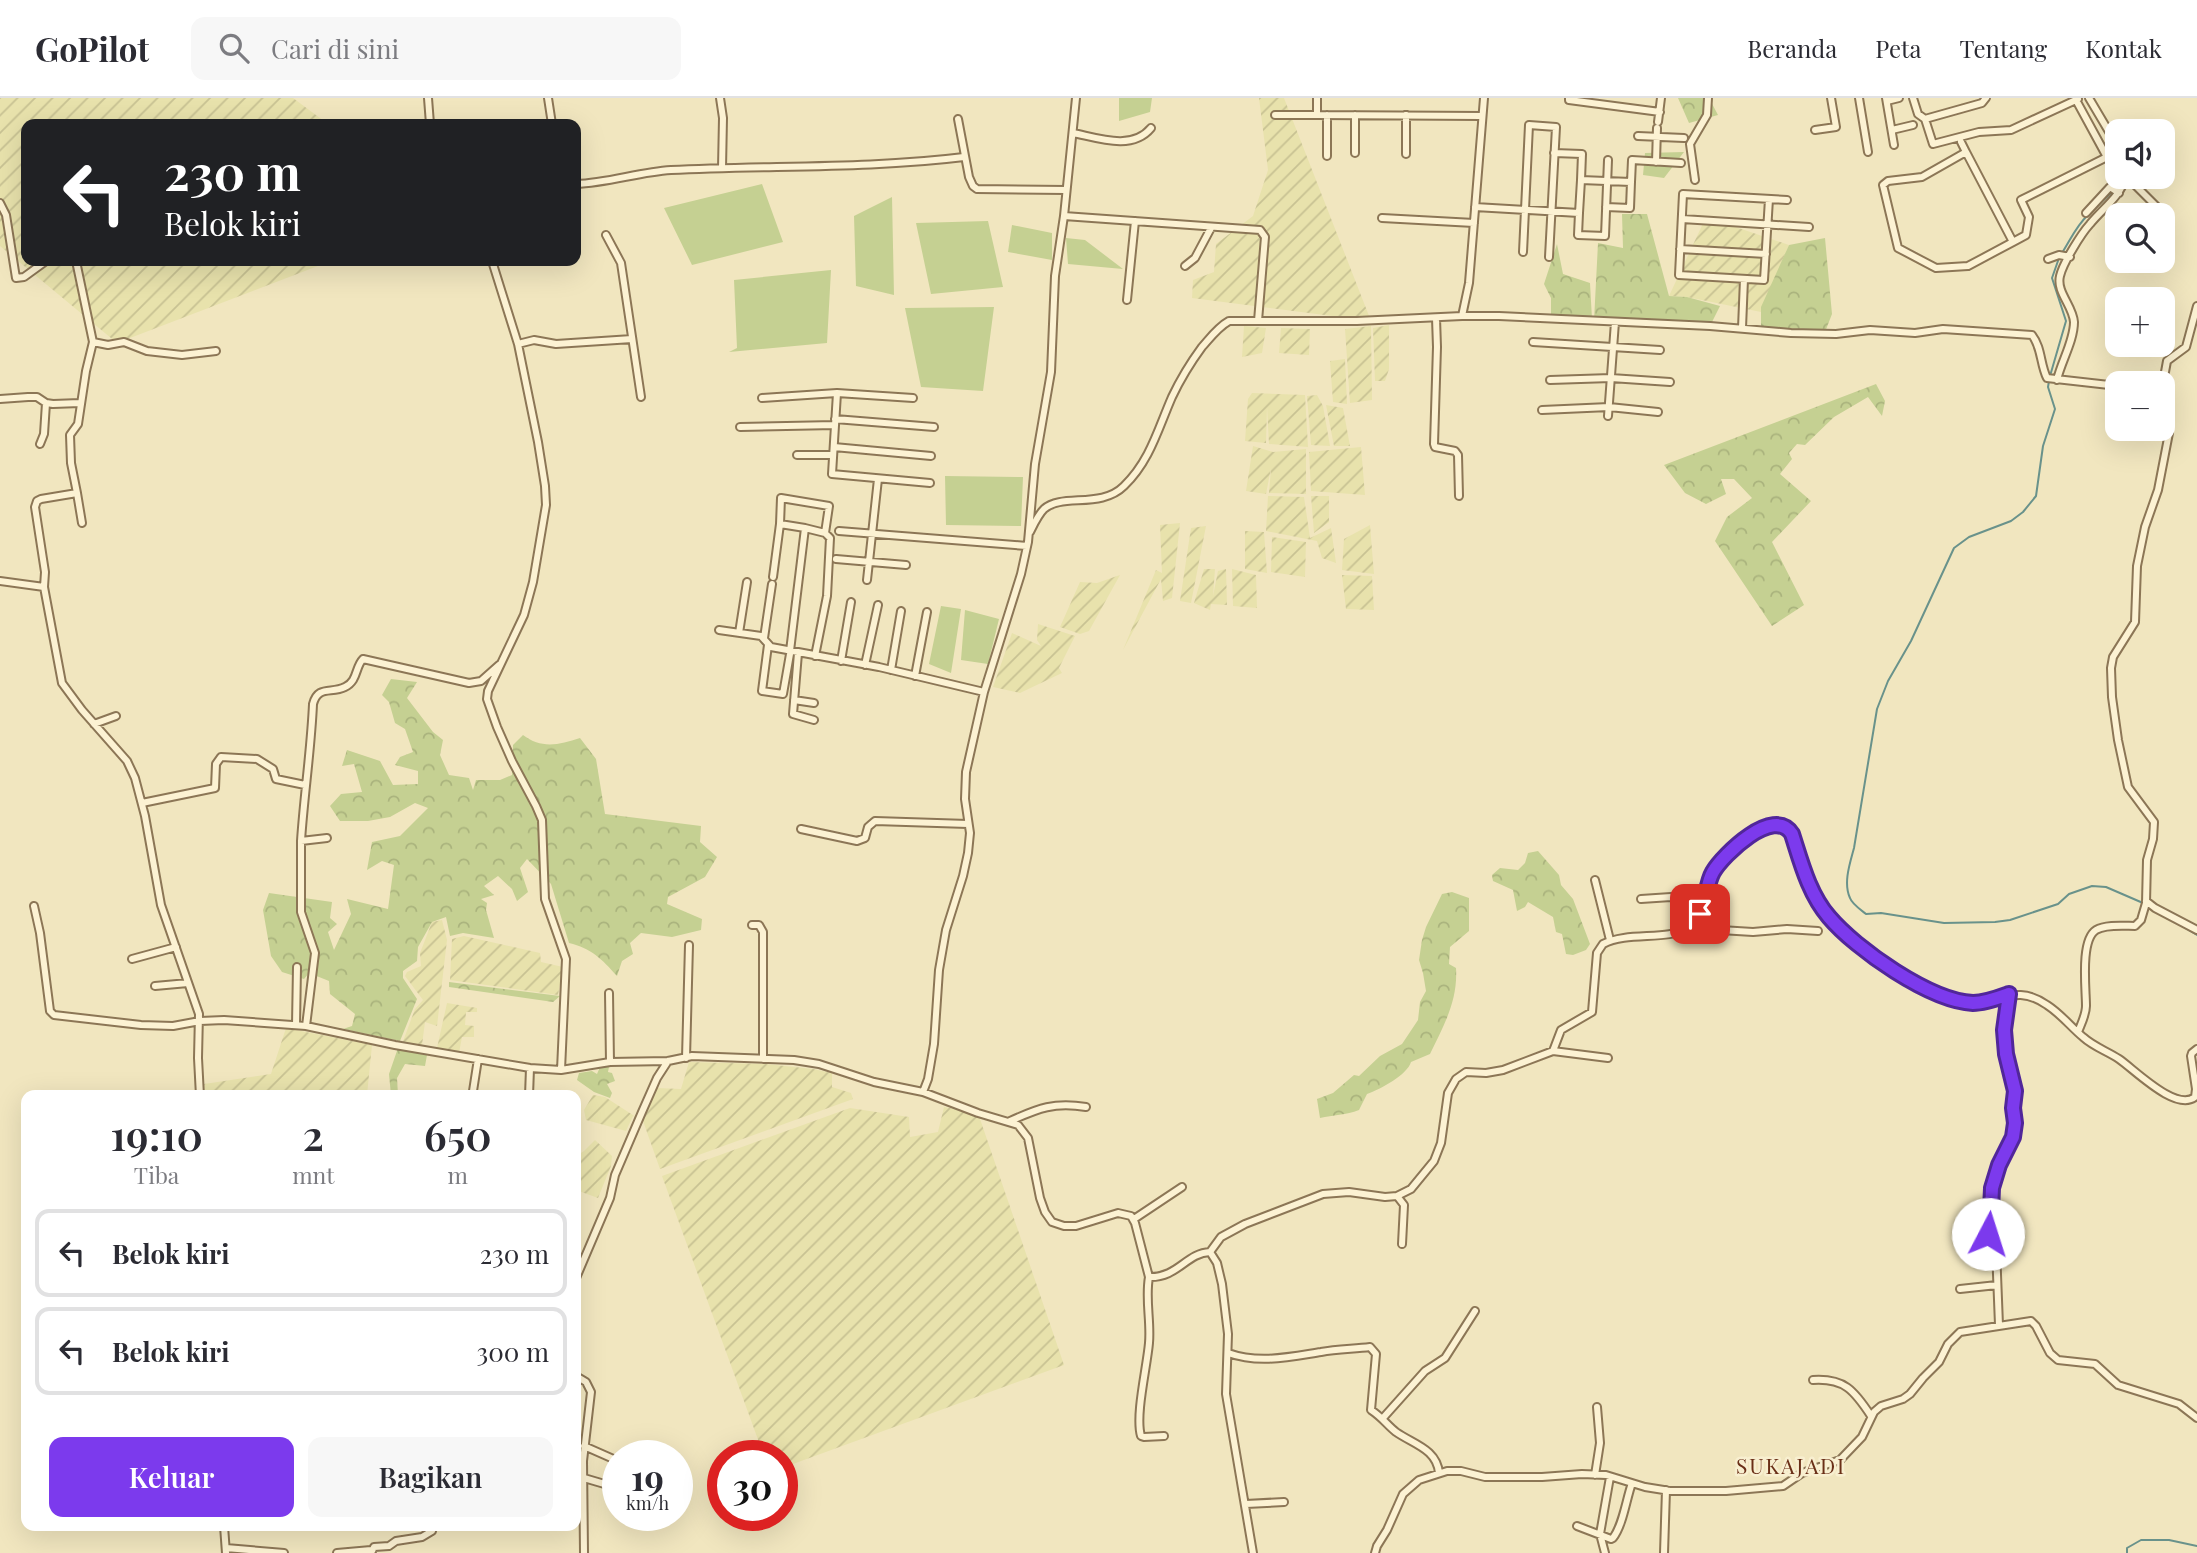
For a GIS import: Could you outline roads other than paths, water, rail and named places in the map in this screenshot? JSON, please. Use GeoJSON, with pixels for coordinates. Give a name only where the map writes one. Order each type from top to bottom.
{"type":"FeatureCollection","features":[{"type":"Feature","properties":{"kind":"street"},"geometry":{"type":"LineString","coordinates":[[428,98],[430,119]]}},
{"type":"Feature","properties":{"kind":"street"},"geometry":{"type":"LineString","coordinates":[[548,98],[551,119]]}},
{"type":"Feature","properties":{"kind":"street"},"geometry":{"type":"LineString","coordinates":[[720,98],[723,118],[722,168]]}},
{"type":"Feature","properties":{"kind":"street"},"geometry":{"type":"LineString","coordinates":[[923,1092],[934,1044],[939,970],[946,927],[963,876],[969,843],[965,799],[966,772],[984,692],[1021,574],[1029,534],[1035,464],[1051,372],[1055,276],[1076,98]]}},
{"type":"Feature","properties":{"kind":"street"},"geometry":{"type":"LineString","coordinates":[[1317,98],[1317,115]]}},
{"type":"Feature","properties":{"kind":"street"},"geometry":{"type":"LineString","coordinates":[[1462,316],[1469,283],[1484,98]]}},
{"type":"Feature","properties":{"kind":"street"},"geometry":{"type":"LineString","coordinates":[[1569,98],[1660,112]]}},
{"type":"Feature","properties":{"kind":"street"},"geometry":{"type":"LineString","coordinates":[[1630,108],[1631,98]]}},
{"type":"Feature","properties":{"kind":"street"},"geometry":{"type":"LineString","coordinates":[[1656,162],[1661,98]]}},
{"type":"Feature","properties":{"kind":"street"},"geometry":{"type":"LineString","coordinates":[[1695,180],[1690,144],[1707,115],[1708,98]]}},
{"type":"Feature","properties":{"kind":"street"},"geometry":{"type":"LineString","coordinates":[[1815,130],[1836,127],[1831,98]]}},
{"type":"Feature","properties":{"kind":"street"},"geometry":{"type":"LineString","coordinates":[[1859,98],[1868,152]]}},
{"type":"Feature","properties":{"kind":"street"},"geometry":{"type":"LineString","coordinates":[[1894,145],[1887,99],[1899,98]]}},
{"type":"Feature","properties":{"kind":"street"},"geometry":{"type":"LineString","coordinates":[[1913,98],[1933,144]]}},
{"type":"Feature","properties":{"kind":"street"},"geometry":{"type":"LineString","coordinates":[[1924,119],[1982,103],[1986,98]]}},
{"type":"Feature","properties":{"kind":"street"},"geometry":{"type":"LineString","coordinates":[[2089,98],[2105,125]]}},
{"type":"Feature","properties":{"kind":"street"},"geometry":{"type":"LineString","coordinates":[[1924,146],[1979,132],[2011,130],[2078,99],[2107,156],[2021,201],[2029,217],[2026,235],[1968,266],[1936,268],[1898,248],[1883,185],[1888,181],[1922,177],[1966,152]]}},
{"type":"Feature","properties":{"kind":"street"},"geometry":{"type":"LineString","coordinates":[[1327,115],[1327,156]]}},
{"type":"Feature","properties":{"kind":"street"},"geometry":{"type":"LineString","coordinates":[[1355,115],[1355,153]]}},
{"type":"Feature","properties":{"kind":"street"},"geometry":{"type":"LineString","coordinates":[[1275,116],[1482,116]]}},
{"type":"Feature","properties":{"kind":"street"},"geometry":{"type":"LineString","coordinates":[[1406,116],[1406,154]]}},
{"type":"Feature","properties":{"kind":"street"},"geometry":{"type":"LineString","coordinates":[[958,119],[969,177],[977,189],[1066,190]]}},
{"type":"Feature","properties":{"kind":"street"},"geometry":{"type":"LineString","coordinates":[[1523,252],[1529,125],[1556,127],[1549,257]]}},
{"type":"Feature","properties":{"kind":"street"},"geometry":{"type":"LineString","coordinates":[[1892,130],[1913,125]]}},
{"type":"Feature","properties":{"kind":"street"},"geometry":{"type":"LineString","coordinates":[[1073,133],[1125,142],[1144,136],[1151,128]]}},
{"type":"Feature","properties":{"kind":"street"},"geometry":{"type":"LineString","coordinates":[[1639,136],[1684,138]]}},
{"type":"Feature","properties":{"kind":"street"},"geometry":{"type":"LineString","coordinates":[[1961,142],[2013,242]]}},
{"type":"Feature","properties":{"kind":"street"},"geometry":{"type":"LineString","coordinates":[[1554,153],[1582,155],[1578,234],[1605,236],[1608,160]]}},
{"type":"Feature","properties":{"kind":"street"},"geometry":{"type":"LineString","coordinates":[[581,183],[641,173],[915,163],[964,157]]}},
{"type":"Feature","properties":{"kind":"street"},"geometry":{"type":"LineString","coordinates":[[1606,206],[1630,208],[1632,160],[1681,163]]}},
{"type":"Feature","properties":{"kind":"street"},"geometry":{"type":"LineString","coordinates":[[1581,180],[1631,182]]}},
{"type":"Feature","properties":{"kind":"street"},"geometry":{"type":"LineString","coordinates":[[2139,189],[2153,203]]}},
{"type":"Feature","properties":{"kind":"street"},"geometry":{"type":"LineString","coordinates":[[2086,213],[2115,191]]}},
{"type":"Feature","properties":{"kind":"street"},"geometry":{"type":"LineString","coordinates":[[2052,379],[2072,334],[2074,321],[2059,279],[2065,256],[2115,191]]}},
{"type":"Feature","properties":{"kind":"street"},"geometry":{"type":"LineString","coordinates":[[1769,199],[1765,280],[1679,275],[1683,194],[1787,200]]}},
{"type":"Feature","properties":{"kind":"street"},"geometry":{"type":"LineString","coordinates":[[0,203],[6,215],[16,278],[24,277],[39,266]]}},
{"type":"Feature","properties":{"kind":"street"},"geometry":{"type":"LineString","coordinates":[[1475,207],[1578,213]]}},
{"type":"Feature","properties":{"kind":"street"},"geometry":{"type":"LineString","coordinates":[[1064,216],[1256,229],[1263,233],[1258,321]]}},
{"type":"Feature","properties":{"kind":"street"},"geometry":{"type":"LineString","coordinates":[[1382,218],[1474,223]]}},
{"type":"Feature","properties":{"kind":"street"},"geometry":{"type":"LineString","coordinates":[[1682,219],[1810,227]]}},
{"type":"Feature","properties":{"kind":"street"},"geometry":{"type":"LineString","coordinates":[[1127,300],[1135,221]]}},
{"type":"Feature","properties":{"kind":"street"},"geometry":{"type":"LineString","coordinates":[[1185,266],[1195,258],[1211,228]]}},
{"type":"Feature","properties":{"kind":"street"},"geometry":{"type":"LineString","coordinates":[[607,235],[621,263],[641,397]]}},
{"type":"Feature","properties":{"kind":"street"},"geometry":{"type":"LineString","coordinates":[[1680,249],[1766,254]]}},
{"type":"Feature","properties":{"kind":"street"},"geometry":{"type":"LineString","coordinates":[[2048,259],[2065,256]]}},
{"type":"Feature","properties":{"kind":"street"},"geometry":{"type":"LineString","coordinates":[[77,266],[93,342],[78,424],[70,435],[71,463],[82,523]]}},
{"type":"Feature","properties":{"kind":"street"},"geometry":{"type":"LineString","coordinates":[[494,266],[518,344],[538,442],[546,505],[533,582],[524,615],[488,691],[487,699],[512,761],[542,820],[545,899],[566,959],[561,1070]]}},
{"type":"Feature","properties":{"kind":"street"},"geometry":{"type":"LineString","coordinates":[[1742,328],[1744,279]]}},
{"type":"Feature","properties":{"kind":"street"},"geometry":{"type":"LineString","coordinates":[[2165,371],[2166,361],[2186,347],[2197,306]]}},
{"type":"Feature","properties":{"kind":"street"},"geometry":{"type":"LineString","coordinates":[[1029,534],[1040,514],[1052,504],[1105,498],[1123,487],[1139,469],[1153,446],[1172,397],[1196,356],[1209,339],[1229,321],[1357,321],[1499,316],[1742,328],[1791,333],[1836,334],[1870,330],[1915,332],[1943,329],[2032,335],[2040,348],[2044,372],[2052,379],[2105,385]]}},
{"type":"Feature","properties":{"kind":"street"},"geometry":{"type":"LineString","coordinates":[[1436,318],[1434,444],[1435,447],[1455,451],[1458,455],[1459,496]]}},
{"type":"Feature","properties":{"kind":"street"},"geometry":{"type":"LineString","coordinates":[[1608,416],[1615,322]]}},
{"type":"Feature","properties":{"kind":"street"},"geometry":{"type":"LineString","coordinates":[[518,344],[534,340],[555,344],[632,339]]}},
{"type":"Feature","properties":{"kind":"street"},"geometry":{"type":"LineString","coordinates":[[93,342],[108,345],[124,342],[147,351],[182,355],[216,351]]}},
{"type":"Feature","properties":{"kind":"street"},"geometry":{"type":"LineString","coordinates":[[1532,342],[1660,350]]}},
{"type":"Feature","properties":{"kind":"street"},"geometry":{"type":"LineString","coordinates":[[1550,380],[1611,378],[1670,382]]}},
{"type":"Feature","properties":{"kind":"street"},"geometry":{"type":"LineString","coordinates":[[762,398],[837,393],[913,398]]}},
{"type":"Feature","properties":{"kind":"street"},"geometry":{"type":"LineString","coordinates":[[837,393],[832,474],[930,483]]}},
{"type":"Feature","properties":{"kind":"street"},"geometry":{"type":"LineString","coordinates":[[0,399],[37,397],[46,402],[80,403]]}},
{"type":"Feature","properties":{"kind":"street"},"geometry":{"type":"LineString","coordinates":[[40,444],[44,434],[46,402]]}},
{"type":"Feature","properties":{"kind":"street"},"geometry":{"type":"LineString","coordinates":[[1542,410],[1609,407],[1658,412]]}},
{"type":"Feature","properties":{"kind":"street"},"geometry":{"type":"LineString","coordinates":[[740,427],[835,422],[934,427]]}},
{"type":"Feature","properties":{"kind":"street"},"geometry":{"type":"LineString","coordinates":[[2078,1032],[2086,1008],[2086,958],[2093,934],[2099,929],[2135,926],[2141,920],[2145,905],[2147,860],[2154,822],[2128,787],[2118,740],[2111,668],[2116,650],[2135,622],[2137,566],[2145,527],[2158,490],[2167,441]]}},
{"type":"Feature","properties":{"kind":"street"},"geometry":{"type":"LineString","coordinates":[[834,447],[932,456]]}},
{"type":"Feature","properties":{"kind":"street"},"geometry":{"type":"LineString","coordinates":[[797,455],[833,456]]}},
{"type":"Feature","properties":{"kind":"street"},"geometry":{"type":"LineString","coordinates":[[867,580],[878,479]]}},
{"type":"Feature","properties":{"kind":"street"},"geometry":{"type":"LineString","coordinates":[[77,493],[41,499],[35,507],[45,572],[44,587],[62,683],[127,761],[135,778],[159,898],[200,1021],[200,1090]]}},
{"type":"Feature","properties":{"kind":"street"},"geometry":{"type":"LineString","coordinates":[[793,653],[783,694],[762,691],[768,645],[764,638],[780,524],[780,498],[829,506],[825,533]]}},
{"type":"Feature","properties":{"kind":"street"},"geometry":{"type":"LineString","coordinates":[[780,524],[825,533],[830,538],[827,596],[815,656]]}},
{"type":"Feature","properties":{"kind":"street"},"geometry":{"type":"LineString","coordinates":[[804,528],[793,653],[793,714],[814,719]]}},
{"type":"Feature","properties":{"kind":"street"},"geometry":{"type":"LineString","coordinates":[[839,531],[1027,546]]}},
{"type":"Feature","properties":{"kind":"street"},"geometry":{"type":"LineString","coordinates":[[836,559],[906,565]]}},
{"type":"Feature","properties":{"kind":"street"},"geometry":{"type":"LineString","coordinates":[[0,581],[44,587]]}},
{"type":"Feature","properties":{"kind":"street"},"geometry":{"type":"LineString","coordinates":[[739,633],[747,582]]}},
{"type":"Feature","properties":{"kind":"street"},"geometry":{"type":"LineString","coordinates":[[841,661],[851,602]]}},
{"type":"Feature","properties":{"kind":"street"},"geometry":{"type":"LineString","coordinates":[[865,666],[878,605]]}},
{"type":"Feature","properties":{"kind":"street"},"geometry":{"type":"LineString","coordinates":[[891,670],[901,611]]}},
{"type":"Feature","properties":{"kind":"street"},"geometry":{"type":"LineString","coordinates":[[915,676],[927,612]]}},
{"type":"Feature","properties":{"kind":"street"},"geometry":{"type":"LineString","coordinates":[[719,630],[764,638]]}},
{"type":"Feature","properties":{"kind":"street"},"geometry":{"type":"LineString","coordinates":[[768,645],[793,653],[891,670],[984,692]]}},
{"type":"Feature","properties":{"kind":"street"},"geometry":{"type":"LineString","coordinates":[[306,1026],[315,953],[301,912],[301,841],[305,785],[310,767],[314,700],[321,692],[349,685],[354,680],[360,661],[367,659],[476,683],[500,664]]}},
{"type":"Feature","properties":{"kind":"street"},"geometry":{"type":"LineString","coordinates":[[794,700],[814,703]]}},
{"type":"Feature","properties":{"kind":"street"},"geometry":{"type":"LineString","coordinates":[[94,724],[116,716]]}},
{"type":"Feature","properties":{"kind":"street"},"geometry":{"type":"LineString","coordinates":[[142,803],[215,788],[216,764],[221,757],[257,759],[273,769],[276,779],[305,785]]}},
{"type":"Feature","properties":{"kind":"street"},"geometry":{"type":"LineString","coordinates":[[801,829],[857,841],[864,838],[868,827],[875,821],[968,824]]}},
{"type":"Feature","properties":{"kind":"street"},"geometry":{"type":"LineString","coordinates":[[1688,928],[1705,904],[1712,873],[1724,859],[1754,832],[1769,826],[1781,826],[1789,829],[1792,834],[1803,867],[1820,904],[1829,916],[1862,948],[1924,988],[1961,1002],[1977,1003],[2009,994],[2020,994],[2041,1001],[2101,1051],[2118,1059],[2164,1093],[2184,1101],[2195,1100],[2191,1056],[2197,1049]]}},
{"type":"Feature","properties":{"kind":"street"},"geometry":{"type":"LineString","coordinates":[[301,841],[327,838]]}},
{"type":"Feature","properties":{"kind":"street"},"geometry":{"type":"LineString","coordinates":[[1595,880],[1610,940]]}},
{"type":"Feature","properties":{"kind":"street"},"geometry":{"type":"LineString","coordinates":[[1641,899],[1671,897],[1705,904]]}},
{"type":"Feature","properties":{"kind":"street"},"geometry":{"type":"LineString","coordinates":[[2145,905],[2197,930]]}},
{"type":"Feature","properties":{"kind":"street"},"geometry":{"type":"LineString","coordinates":[[34,906],[50,1011],[54,1015],[141,1026],[173,1026],[224,1020],[306,1026],[395,1045],[530,1068],[561,1070],[610,1062],[668,1061],[692,1056],[819,1064],[874,1082],[923,1092],[978,1113],[1010,1121],[1018,1125],[1028,1138],[1040,1198],[1052,1222],[1076,1226],[1122,1213],[1134,1219],[1149,1277],[1147,1290],[1150,1341],[1140,1431],[1144,1437],[1164,1436]]}},
{"type":"Feature","properties":{"kind":"street"},"geometry":{"type":"LineString","coordinates":[[752,925],[759,925],[763,932],[763,1059]]}},
{"type":"Feature","properties":{"kind":"street"},"geometry":{"type":"LineString","coordinates":[[1553,1051],[1561,1030],[1592,1012],[1597,953],[1602,944],[1610,940],[1688,928],[1754,932],[1787,929],[1818,931]]}},
{"type":"Feature","properties":{"kind":"street"},"geometry":{"type":"LineString","coordinates":[[686,1058],[689,945]]}},
{"type":"Feature","properties":{"kind":"street"},"geometry":{"type":"LineString","coordinates":[[132,959],[176,947]]}},
{"type":"Feature","properties":{"kind":"street"},"geometry":{"type":"LineString","coordinates":[[296,1025],[297,967]]}},
{"type":"Feature","properties":{"kind":"street"},"geometry":{"type":"LineString","coordinates":[[155,986],[188,983]]}},
{"type":"Feature","properties":{"kind":"street"},"geometry":{"type":"LineString","coordinates":[[609,993],[610,1062]]}},
{"type":"Feature","properties":{"kind":"street"},"geometry":{"type":"LineString","coordinates":[[1999,1325],[1996,1249],[1985,1223],[1991,1211],[1992,1188],[1999,1165],[2013,1137],[2015,1123],[2015,1091],[2006,1054],[2004,1030],[2009,994]]}},
{"type":"Feature","properties":{"kind":"street"},"geometry":{"type":"LineString","coordinates":[[1149,1277],[1167,1275],[1201,1253],[1210,1252],[1221,1237],[1245,1224],[1323,1194],[1349,1192],[1385,1197],[1397,1196],[1411,1189],[1434,1161],[1441,1143],[1448,1094],[1456,1079],[1466,1072],[1503,1070],[1553,1051],[1608,1058]]}},
{"type":"Feature","properties":{"kind":"street"},"geometry":{"type":"LineString","coordinates":[[473,1090],[478,1059]]}},
{"type":"Feature","properties":{"kind":"street"},"geometry":{"type":"LineString","coordinates":[[581,1266],[610,1198],[615,1175],[657,1078],[668,1061]]}},
{"type":"Feature","properties":{"kind":"street"},"geometry":{"type":"LineString","coordinates":[[529,1090],[530,1068]]}},
{"type":"Feature","properties":{"kind":"street"},"geometry":{"type":"LineString","coordinates":[[1010,1121],[1051,1105],[1086,1107]]}},
{"type":"Feature","properties":{"kind":"street"},"geometry":{"type":"LineString","coordinates":[[1134,1219],[1182,1187]]}},
{"type":"Feature","properties":{"kind":"street"},"geometry":{"type":"LineString","coordinates":[[1397,1196],[1404,1205],[1402,1244]]}},
{"type":"Feature","properties":{"kind":"street"},"geometry":{"type":"LineString","coordinates":[[1210,1252],[1217,1263],[1222,1284],[1228,1334],[1226,1394],[1253,1553]]}},
{"type":"Feature","properties":{"kind":"street"},"geometry":{"type":"LineString","coordinates":[[1960,1289],[1997,1284]]}},
{"type":"Feature","properties":{"kind":"street"},"geometry":{"type":"LineString","coordinates":[[1384,1418],[1425,1371],[1446,1358],[1475,1311]]}},
{"type":"Feature","properties":{"kind":"street"},"geometry":{"type":"LineString","coordinates":[[1375,1553],[1403,1494],[1419,1480],[1454,1470],[1485,1477],[1610,1476],[1666,1490],[1726,1491],[1783,1486],[1802,1474],[1840,1460],[1862,1437],[1871,1416],[1881,1406],[1910,1394],[1939,1362],[1948,1344],[1960,1332],[1999,1325],[2031,1321],[2050,1353],[2058,1360],[2095,1364],[2118,1385],[2181,1405],[2197,1418]]}},
{"type":"Feature","properties":{"kind":"street"},"geometry":{"type":"LineString","coordinates":[[1228,1353],[1254,1360],[1300,1357],[1370,1347],[1375,1350],[1376,1358],[1370,1407],[1384,1418],[1395,1432],[1431,1454],[1439,1473]]}},
{"type":"Feature","properties":{"kind":"street"},"geometry":{"type":"LineString","coordinates":[[581,1379],[586,1382],[591,1392],[581,1475],[584,1553]]}},
{"type":"Feature","properties":{"kind":"street"},"geometry":{"type":"LineString","coordinates":[[1813,1380],[1839,1381],[1858,1398],[1871,1416]]}},
{"type":"Feature","properties":{"kind":"street"},"geometry":{"type":"LineString","coordinates":[[1595,1475],[1600,1443],[1597,1407]]}},
{"type":"Feature","properties":{"kind":"street"},"geometry":{"type":"LineString","coordinates":[[584,1446],[602,1454]]}},
{"type":"Feature","properties":{"kind":"street"},"geometry":{"type":"LineString","coordinates":[[581,1475],[602,1482]]}},
{"type":"Feature","properties":{"kind":"street"},"geometry":{"type":"LineString","coordinates":[[1605,1553],[1601,1534],[1610,1476]]}},
{"type":"Feature","properties":{"kind":"street"},"geometry":{"type":"LineString","coordinates":[[1577,1526],[1611,1539],[1616,1535],[1632,1483]]}},
{"type":"Feature","properties":{"kind":"street"},"geometry":{"type":"LineString","coordinates":[[1664,1553],[1666,1490]]}},
{"type":"Feature","properties":{"kind":"street"},"geometry":{"type":"LineString","coordinates":[[1246,1504],[1283,1502]]}},
{"type":"Feature","properties":{"kind":"street"},"geometry":{"type":"LineString","coordinates":[[224,1531],[226,1550],[284,1553]]}},
{"type":"Feature","properties":{"kind":"street"},"geometry":{"type":"LineString","coordinates":[[337,1553],[371,1552],[374,1547],[389,1546],[396,1541],[427,1535],[432,1531]]}},
{"type":"Feature","properties":{"kind":"waterway"},"geometry":{"type":"LineString","coordinates":[[2099,136],[2105,146]]}},
{"type":"Feature","properties":{"kind":"waterway"},"geometry":{"type":"LineString","coordinates":[[2092,211],[2113,191]]}},
{"type":"Feature","properties":{"kind":"waterway"},"geometry":{"type":"LineString","coordinates":[[2062,253],[2088,215]]}},
{"type":"Feature","properties":{"kind":"waterway"},"geometry":{"type":"LineString","coordinates":[[2050,376],[2066,321],[2052,278],[2059,258]]}},
{"type":"Feature","properties":{"kind":"waterway"},"geometry":{"type":"LineString","coordinates":[[2049,381],[2048,387],[2055,409],[2043,446],[2036,496],[2023,512],[2011,521],[1969,537],[1954,548],[1911,641],[1888,681],[1877,709],[1848,873],[1848,892],[1853,902],[1866,914],[1881,913],[1944,923],[2010,920],[2058,904],[2069,894],[2092,886],[2106,887],[2143,903]]}},
{"type":"Feature","properties":{"kind":"waterway"},"geometry":{"type":"LineString","coordinates":[[2172,920],[2197,935]]}},
{"type":"Feature","properties":{"kind":"waterway"},"geometry":{"type":"LineString","coordinates":[[2127,1553],[2127,1548],[2141,1540],[2169,1540],[2197,1546]]}},
{"type":"Feature","properties":{"kind":"district","name":"SUKAJADI"},"geometry":{"type":"Point","coordinates":[1791,1467]}}]}
